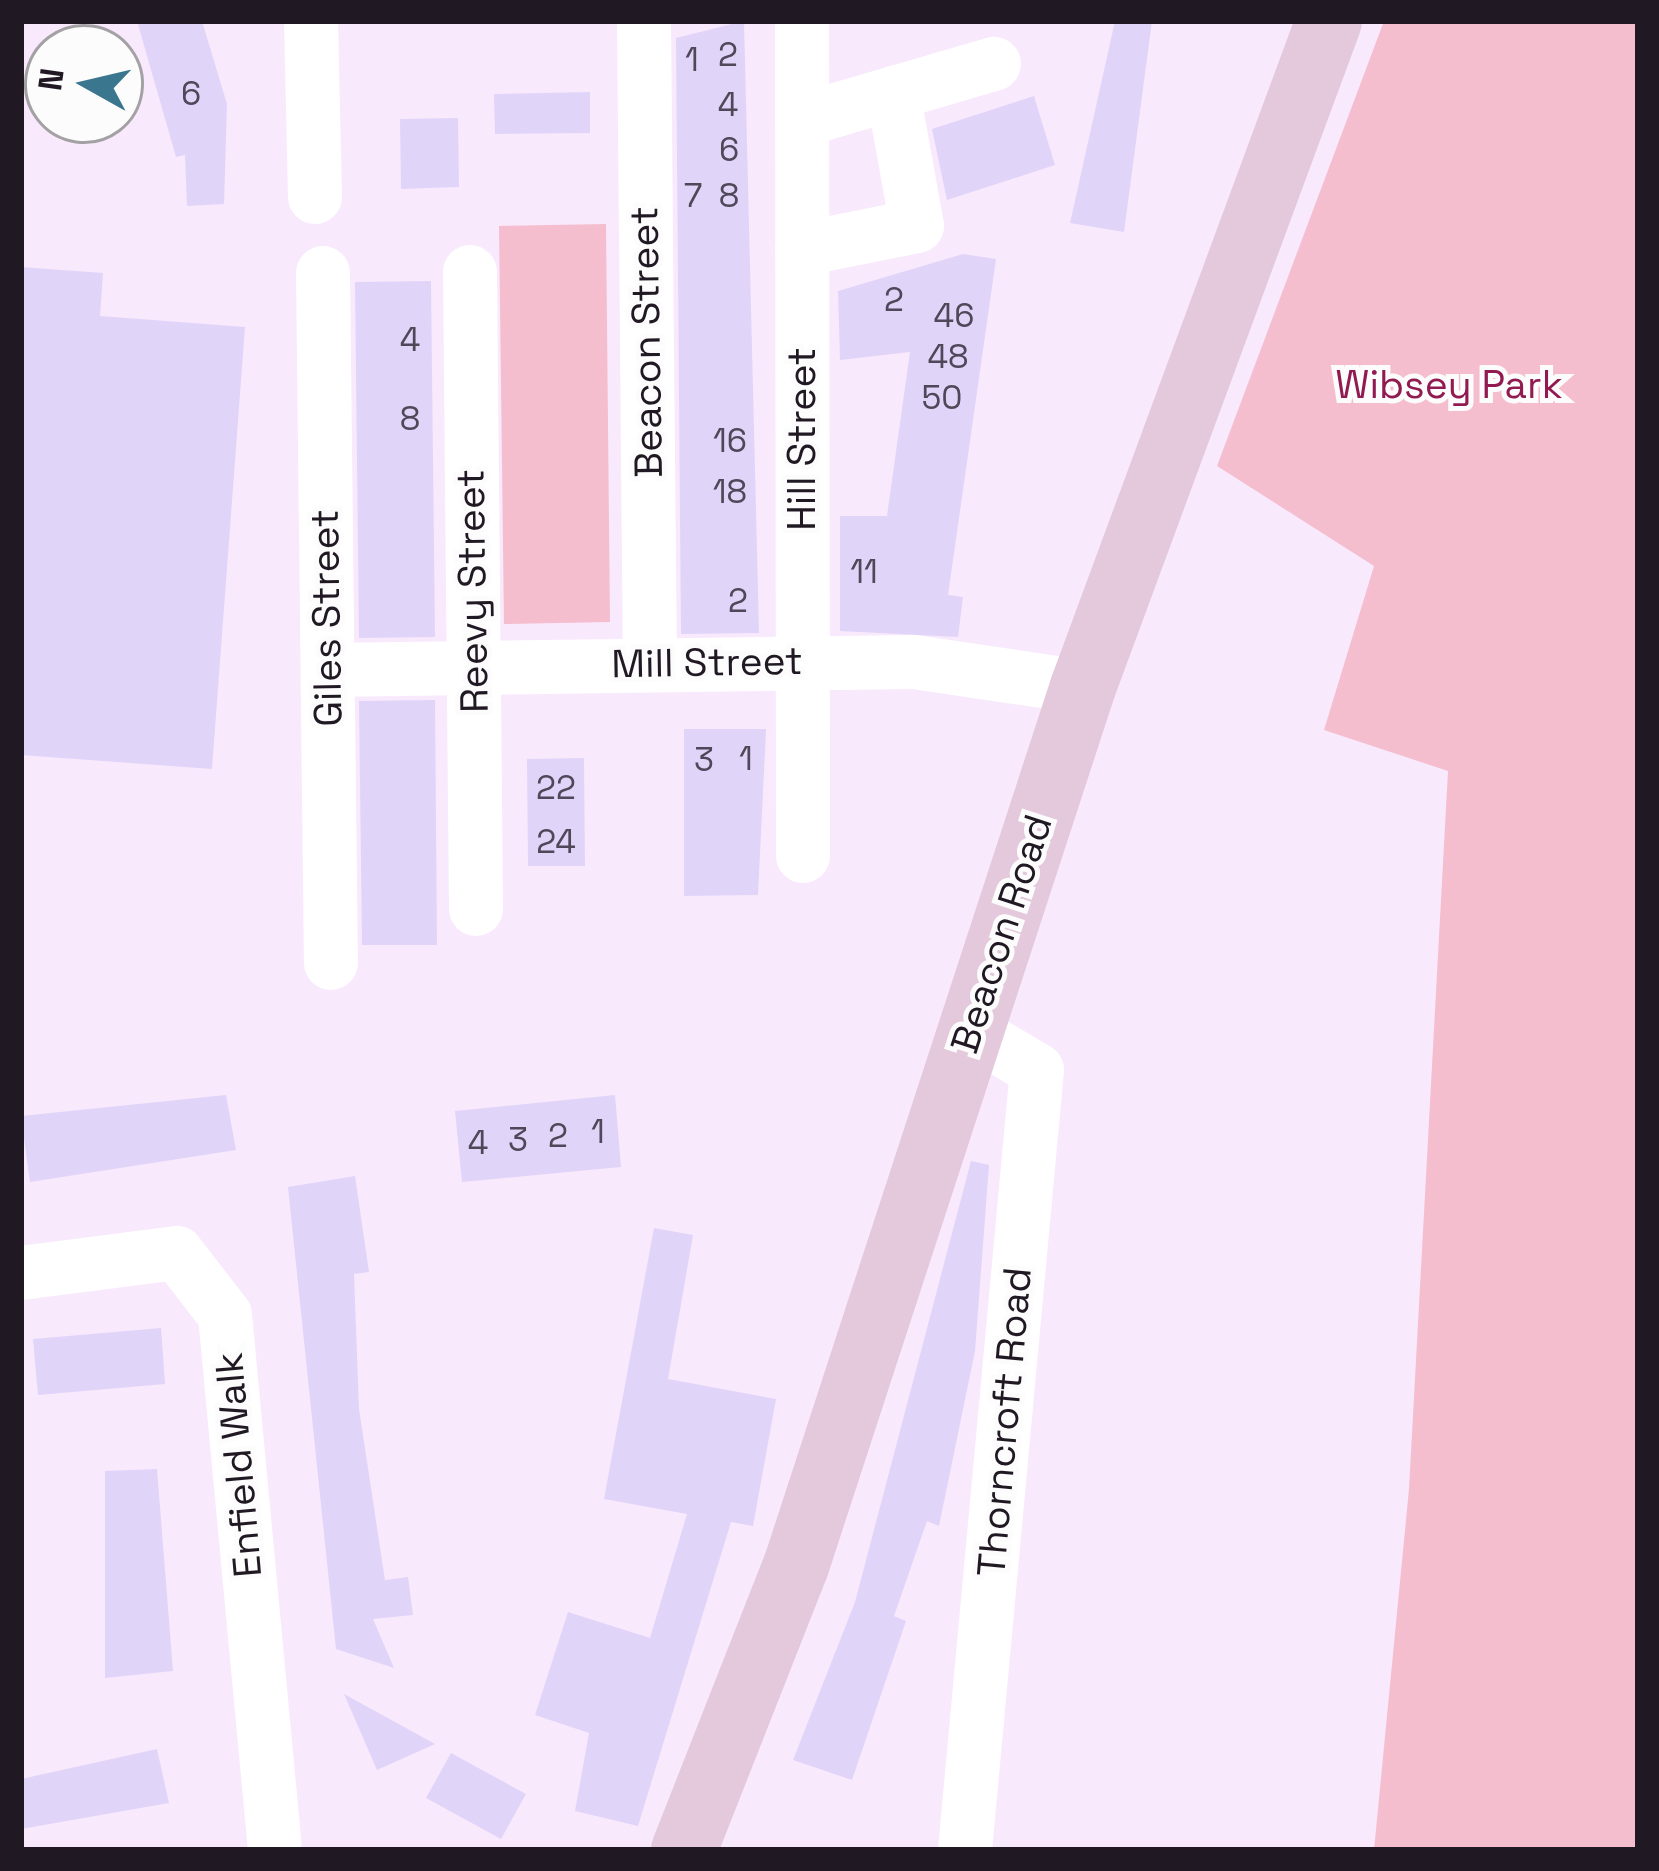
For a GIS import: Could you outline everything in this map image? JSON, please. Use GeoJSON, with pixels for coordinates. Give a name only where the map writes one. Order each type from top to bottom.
{"type":"FeatureCollection","features":[{"type":"Feature","properties":{"kind":"main road","name":"Beacon Road"},"geometry":{"type":"LineString","coordinates":[[684,1850],[796,1566],[1083,687],[1329,21]]}},
{"type":"Feature","properties":{"kind":"street"},"geometry":{"type":"LineString","coordinates":[[311,21],[315,197]]}},
{"type":"Feature","properties":{"kind":"street","name":"Beacon Street"},"geometry":{"type":"LineString","coordinates":[[644,21],[650,664]]}},
{"type":"Feature","properties":{"kind":"street","name":"Hill Street"},"geometry":{"type":"LineString","coordinates":[[802,21],[803,856]]}},
{"type":"Feature","properties":{"kind":"street"},"geometry":{"type":"LineString","coordinates":[[802,120],[994,64]]}},
{"type":"Feature","properties":{"kind":"street"},"geometry":{"type":"LineString","coordinates":[[802,250],[917,226],[893,93]]}},
{"type":"Feature","properties":{"kind":"street","name":"Reevy Street"},"geometry":{"type":"LineString","coordinates":[[470,272],[476,910]]}},
{"type":"Feature","properties":{"kind":"street","name":"Giles Street"},"geometry":{"type":"LineString","coordinates":[[323,273],[331,963]]}},
{"type":"Feature","properties":{"kind":"street","name":"Mill Street"},"geometry":{"type":"LineString","coordinates":[[328,670],[914,662],[1083,687]]}},
{"type":"Feature","properties":{"kind":"street","name":"Thorncroft Road"},"geometry":{"type":"LineString","coordinates":[[965,1850],[1037,1070],[971,1031]]}},
{"type":"Feature","properties":{"kind":"street","name":"Enfield Walk"},"geometry":{"type":"LineString","coordinates":[[21,1273],[177,1253],[225,1315],[275,1850]]}},
{"type":"Feature","properties":{"kind":"green space","name":"Wibsey Park"},"geometry":{"type":"Polygon","coordinates":[[[1384,21],[1638,21],[1638,1850],[1374,1850],[1409,1489],[1448,771],[1324,730],[1374,566],[1217,466],[1384,21]]]}},
{"type":"Feature","properties":{"kind":"green space"},"geometry":{"type":"Polygon","coordinates":[[[606,224],[610,622],[504,624],[499,226],[606,224]]]}},
{"type":"Feature","properties":{"kind":"building"},"geometry":{"type":"Polygon","coordinates":[[[202,21],[227,104],[224,204],[187,206],[185,155],[176,157],[144,45],[144,24],[138,24],[202,21]]]}},
{"type":"Feature","properties":{"kind":"building"},"geometry":{"type":"Polygon","coordinates":[[[744,21],[759,633],[681,634],[676,38],[744,21]]]}},
{"type":"Feature","properties":{"kind":"building"},"geometry":{"type":"Polygon","coordinates":[[[1115,21],[1152,21],[1124,232],[1070,223],[1115,21]]]}},
{"type":"Feature","properties":{"kind":"building"},"geometry":{"type":"Polygon","coordinates":[[[590,92],[590,133],[495,134],[494,94],[590,92]]]}},
{"type":"Feature","properties":{"kind":"building"},"geometry":{"type":"Polygon","coordinates":[[[1034,96],[1055,165],[947,200],[932,129],[1034,96]]]}},
{"type":"Feature","properties":{"kind":"building"},"geometry":{"type":"Polygon","coordinates":[[[458,118],[459,187],[401,189],[400,119],[458,118]]]}},
{"type":"Feature","properties":{"kind":"building"},"geometry":{"type":"Polygon","coordinates":[[[963,254],[996,259],[948,595],[963,597],[958,637],[840,631],[840,516],[887,516],[910,352],[840,360],[838,291],[963,254]]]}},
{"type":"Feature","properties":{"kind":"building"},"geometry":{"type":"Polygon","coordinates":[[[21,267],[103,273],[100,316],[245,327],[212,769],[21,755],[21,267]]]}},
{"type":"Feature","properties":{"kind":"building"},"geometry":{"type":"Polygon","coordinates":[[[431,281],[435,637],[359,638],[355,282],[431,281]]]}},
{"type":"Feature","properties":{"kind":"building"},"geometry":{"type":"Polygon","coordinates":[[[435,700],[437,945],[362,945],[359,701],[435,700]]]}},
{"type":"Feature","properties":{"kind":"building"},"geometry":{"type":"Polygon","coordinates":[[[684,729],[766,729],[758,895],[684,896],[684,729]]]}},
{"type":"Feature","properties":{"kind":"building"},"geometry":{"type":"Polygon","coordinates":[[[584,758],[585,866],[528,866],[527,759],[584,758]]]}},
{"type":"Feature","properties":{"kind":"building"},"geometry":{"type":"Polygon","coordinates":[[[226,1095],[236,1150],[30,1182],[21,1116],[226,1095]]]}},
{"type":"Feature","properties":{"kind":"building"},"geometry":{"type":"Polygon","coordinates":[[[615,1095],[621,1167],[462,1182],[455,1111],[615,1095]]]}},
{"type":"Feature","properties":{"kind":"building"},"geometry":{"type":"Polygon","coordinates":[[[971,1161],[989,1165],[975,1351],[939,1526],[927,1521],[894,1616],[906,1621],[852,1780],[793,1760],[855,1602],[971,1161]]]}},
{"type":"Feature","properties":{"kind":"building"},"geometry":{"type":"Polygon","coordinates":[[[355,1176],[369,1272],[354,1274],[359,1409],[385,1580],[408,1577],[413,1615],[373,1619],[394,1668],[336,1649],[288,1187],[355,1176]]]}},
{"type":"Feature","properties":{"kind":"building"},"geometry":{"type":"Polygon","coordinates":[[[654,1228],[693,1235],[668,1379],[776,1399],[753,1526],[731,1522],[638,1826],[575,1811],[589,1733],[535,1715],[568,1612],[650,1638],[687,1514],[604,1499],[654,1228]]]}},
{"type":"Feature","properties":{"kind":"building"},"geometry":{"type":"Polygon","coordinates":[[[161,1328],[165,1384],[38,1395],[33,1339],[161,1328]]]}},
{"type":"Feature","properties":{"kind":"building"},"geometry":{"type":"Polygon","coordinates":[[[157,1469],[173,1671],[105,1678],[105,1471],[157,1469]]]}},
{"type":"Feature","properties":{"kind":"building"},"geometry":{"type":"Polygon","coordinates":[[[344,1694],[435,1744],[377,1770],[344,1694]]]}},
{"type":"Feature","properties":{"kind":"building"},"geometry":{"type":"Polygon","coordinates":[[[157,1749],[169,1803],[21,1829],[21,1779],[157,1749]]]}},
{"type":"Feature","properties":{"kind":"building"},"geometry":{"type":"Polygon","coordinates":[[[451,1753],[526,1794],[501,1839],[426,1798],[451,1753]]]}}]}
